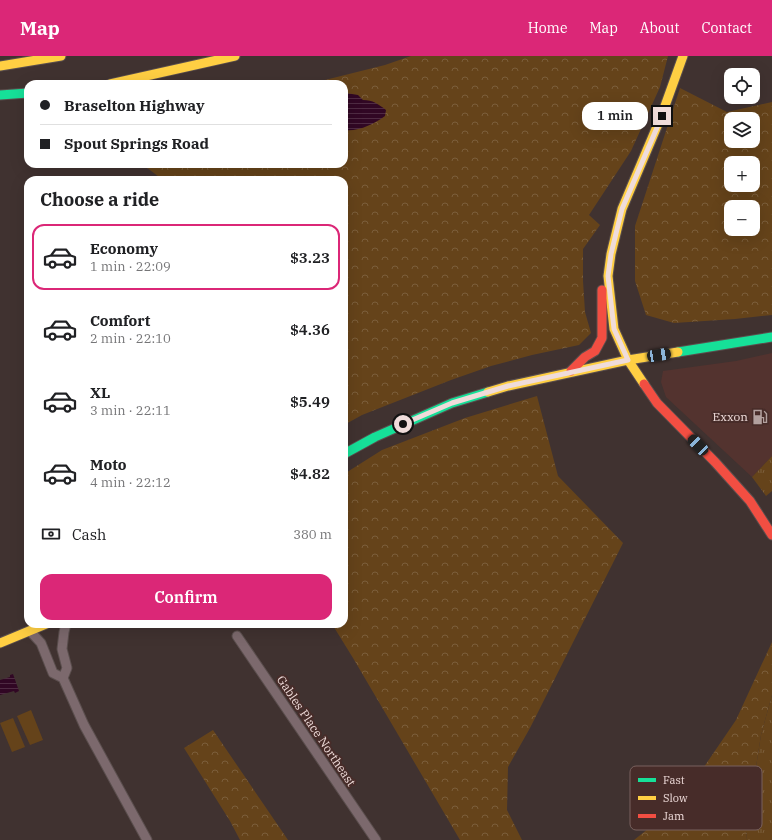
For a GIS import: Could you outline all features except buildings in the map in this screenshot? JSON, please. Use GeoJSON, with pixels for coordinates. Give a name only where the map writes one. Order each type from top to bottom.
{"type":"FeatureCollection","features":[{"type":"Feature","properties":{"kind":"main road"},"geometry":{"type":"LineString","coordinates":[[0,66],[61,56]]}},
{"type":"Feature","properties":{"kind":"main road"},"geometry":{"type":"LineString","coordinates":[[128,80],[235,56]]}},
{"type":"Feature","properties":{"kind":"main road"},"geometry":{"type":"LineString","coordinates":[[683,56],[662,116],[622,209],[611,254],[608,276],[614,329],[628,360],[657,403],[715,462],[750,501],[772,535]]}},
{"type":"Feature","properties":{"kind":"main road"},"geometry":{"type":"LineString","coordinates":[[0,95],[24,93]]}},
{"type":"Feature","properties":{"kind":"main road"},"geometry":{"type":"LineString","coordinates":[[571,372],[585,357],[595,351],[602,338],[602,290],[608,276]]}},
{"type":"Feature","properties":{"kind":"main road"},"geometry":{"type":"LineString","coordinates":[[348,452],[375,437],[452,403],[508,386],[628,360],[772,337]]}},
{"type":"Feature","properties":{"kind":"main road"},"geometry":{"type":"LineString","coordinates":[[0,643],[37,628]]}},
{"type":"Feature","properties":{"kind":"street"},"geometry":{"type":"LineString","coordinates":[[63,678],[67,668],[62,649],[65,628]]}},
{"type":"Feature","properties":{"kind":"street"},"geometry":{"type":"LineString","coordinates":[[30,631],[41,643],[53,673],[63,678],[84,725],[147,840]]}},
{"type":"Feature","properties":{"kind":"street","name":"Gables Place Northeast"},"geometry":{"type":"LineString","coordinates":[[237,636],[376,840]]}},
{"type":"Feature","properties":{"kind":"shaded area"},"geometry":{"type":"Polygon","coordinates":[[[348,93],[358,95],[363,100],[378,104],[386,110],[385,116],[376,122],[366,127],[349,130],[348,93]]]}},
{"type":"Feature","properties":{"kind":"shaded area"},"geometry":{"type":"Polygon","coordinates":[[[772,353],[772,456],[752,477],[666,397],[661,382],[663,371],[736,361],[772,353]]]}},
{"type":"Feature","properties":{"kind":"shaded area"},"geometry":{"type":"Polygon","coordinates":[[[13,674],[19,691],[0,695],[0,680],[10,677],[10,675],[13,674]]]}},
{"type":"Feature","properties":{"kind":"green space"},"geometry":{"type":"Polygon","coordinates":[[[411,56],[668,56],[660,87],[631,151],[589,215],[600,225],[583,249],[585,312],[591,333],[579,345],[491,366],[362,415],[348,423],[348,176],[158,176],[147,168],[348,168],[348,80],[325,80],[385,65],[411,56]]]}},
{"type":"Feature","properties":{"kind":"green space"},"geometry":{"type":"Polygon","coordinates":[[[680,88],[727,112],[772,102],[772,315],[674,323],[646,315],[635,281],[635,226],[680,88]]]}},
{"type":"Feature","properties":{"kind":"green space"},"geometry":{"type":"Polygon","coordinates":[[[537,396],[558,476],[623,543],[530,728],[508,767],[507,810],[522,840],[460,840],[334,628],[348,628],[348,471],[382,450],[465,418],[537,396]]]}},
{"type":"Feature","properties":{"kind":"green space"},"geometry":{"type":"Polygon","coordinates":[[[772,456],[772,491],[766,496],[752,477],[772,456]]]}},
{"type":"Feature","properties":{"kind":"green space"},"geometry":{"type":"Polygon","coordinates":[[[772,642],[772,695],[761,735],[756,766],[705,766],[736,720],[772,642]]]}},
{"type":"Feature","properties":{"kind":"green space"},"geometry":{"type":"Polygon","coordinates":[[[772,695],[772,840],[746,840],[747,830],[762,830],[762,766],[756,766],[761,735],[772,695]]]}},
{"type":"Feature","properties":{"kind":"green space"},"geometry":{"type":"Polygon","coordinates":[[[31,710],[43,740],[30,745],[17,716],[31,710]]]}},
{"type":"Feature","properties":{"kind":"green space"},"geometry":{"type":"Polygon","coordinates":[[[13,718],[25,747],[12,752],[0,723],[13,718]]]}},
{"type":"Feature","properties":{"kind":"green space"},"geometry":{"type":"Polygon","coordinates":[[[213,730],[288,840],[240,840],[230,821],[184,748],[213,730]]]}},
{"type":"Feature","properties":{"kind":"green space"},"geometry":{"type":"Polygon","coordinates":[[[647,830],[747,830],[746,840],[634,840],[647,830]]]}},
{"type":"Feature","properties":{"kind":"traffic: fast"},"geometry":{"type":"LineString","coordinates":[[0,95],[24,93]]}},
{"type":"Feature","properties":{"kind":"traffic: fast"},"geometry":{"type":"LineString","coordinates":[[678,352],[772,337]]}},
{"type":"Feature","properties":{"kind":"traffic: fast"},"geometry":{"type":"LineString","coordinates":[[348,452],[375,437],[452,403],[488,392]]}},
{"type":"Feature","properties":{"kind":"traffic: slow"},"geometry":{"type":"LineString","coordinates":[[0,66],[61,56]]}},
{"type":"Feature","properties":{"kind":"traffic: slow"},"geometry":{"type":"LineString","coordinates":[[128,80],[235,56]]}},
{"type":"Feature","properties":{"kind":"traffic: slow"},"geometry":{"type":"LineString","coordinates":[[644,384],[628,360],[614,329],[608,276],[611,254],[622,209],[661,117],[683,56]]}},
{"type":"Feature","properties":{"kind":"traffic: slow"},"geometry":{"type":"LineString","coordinates":[[488,392],[508,386],[628,360],[678,352]]}},
{"type":"Feature","properties":{"kind":"traffic: slow"},"geometry":{"type":"LineString","coordinates":[[0,643],[36,628]]}},
{"type":"Feature","properties":{"kind":"traffic: jam"},"geometry":{"type":"LineString","coordinates":[[571,371],[585,357],[595,351],[602,338],[602,290]]}},
{"type":"Feature","properties":{"kind":"traffic: jam"},"geometry":{"type":"LineString","coordinates":[[644,384],[657,403],[715,462],[750,501],[772,535]]}},
{"type":"Feature","properties":{"kind":"place","name":"Exxon"},"geometry":{"type":"Point","coordinates":[760,417]}},
{"type":"Feature","properties":{"kind":"route"},"geometry":{"type":"LineString","coordinates":[[403,424],[452,403],[508,386],[628,360],[614,329],[608,276],[611,254],[622,209],[662,116]]}}]}
